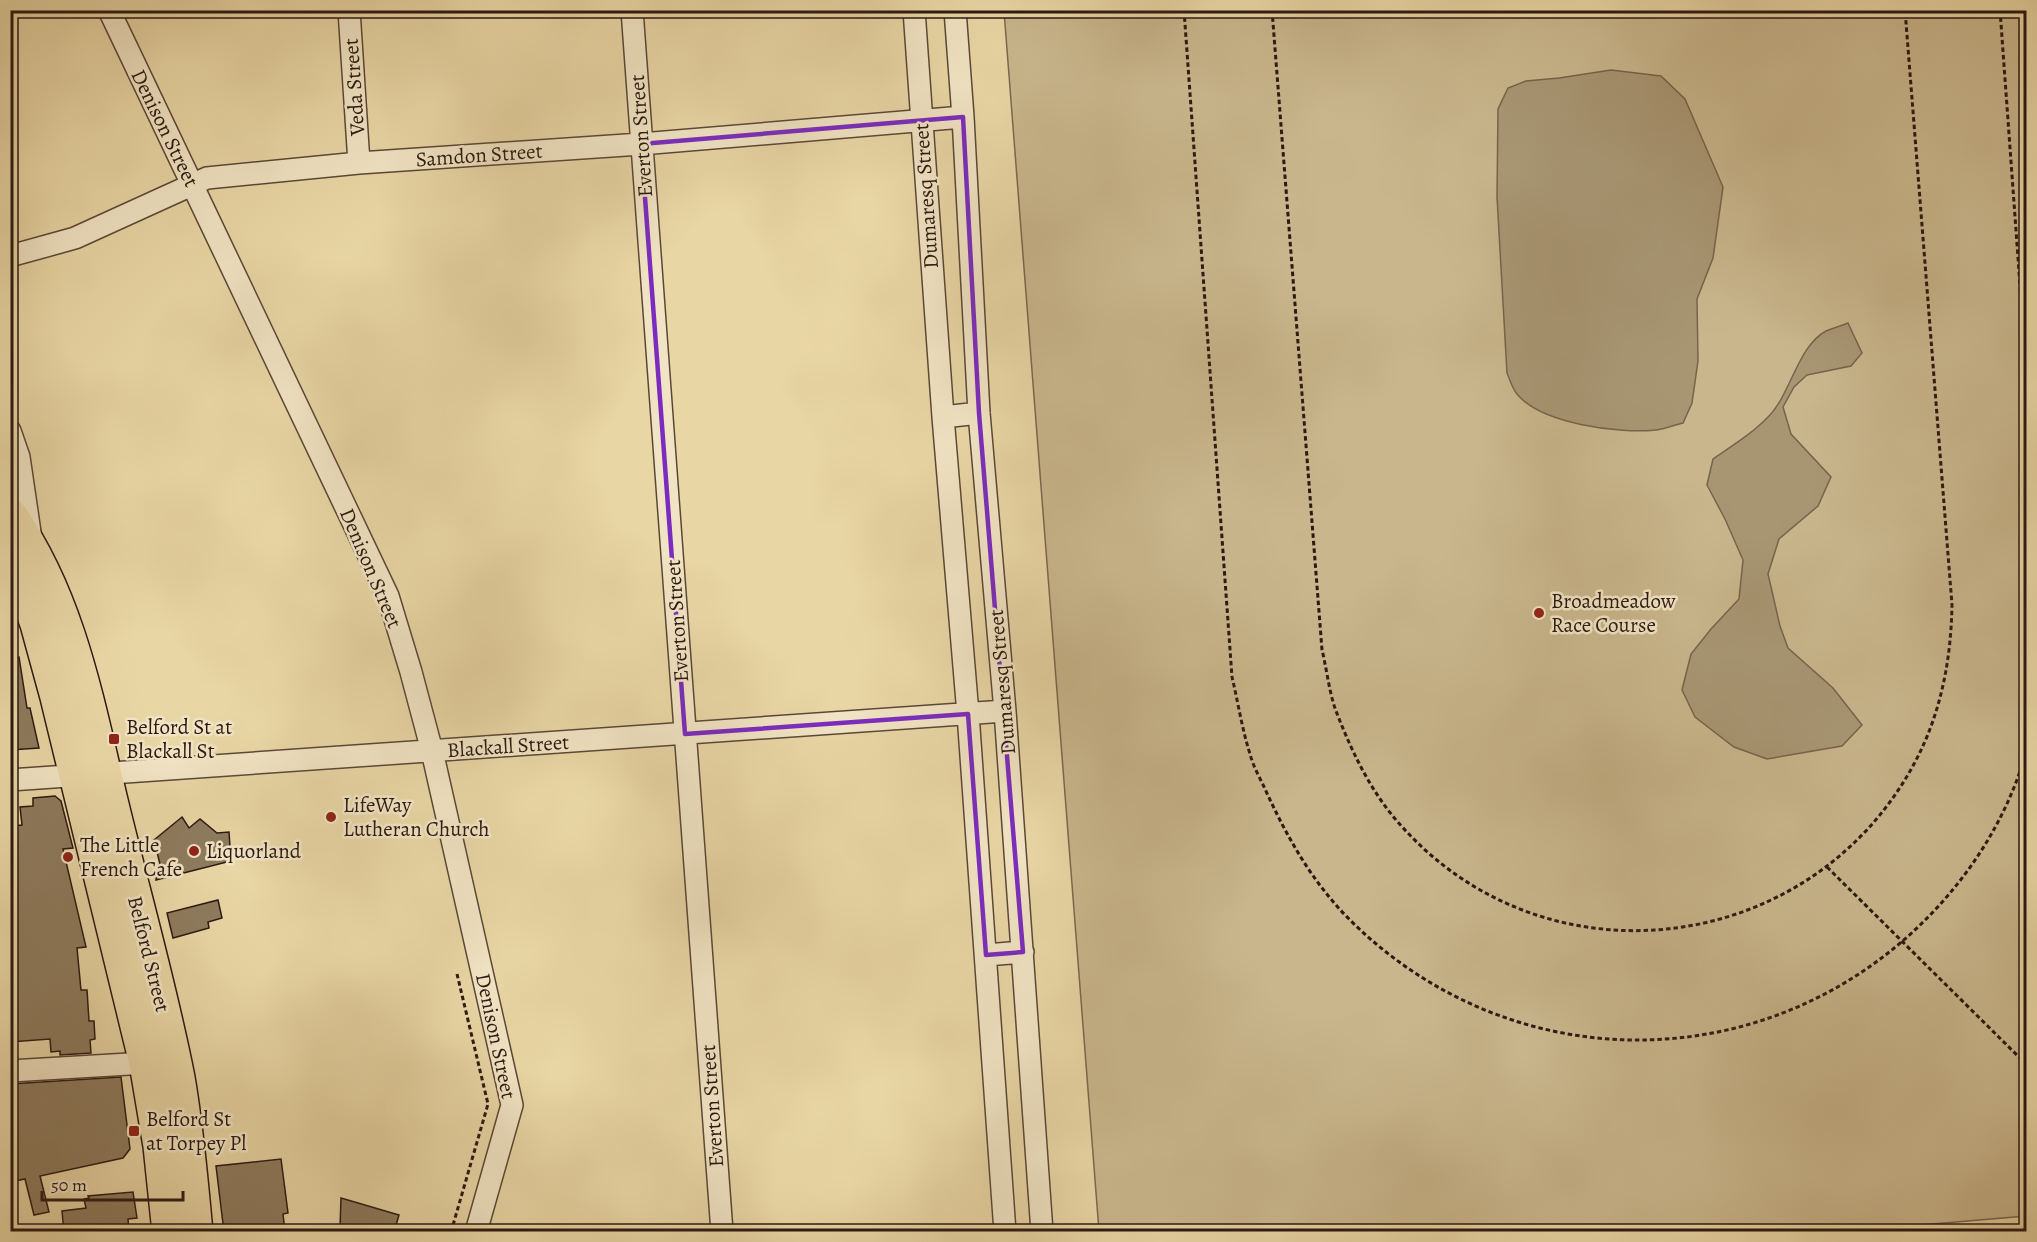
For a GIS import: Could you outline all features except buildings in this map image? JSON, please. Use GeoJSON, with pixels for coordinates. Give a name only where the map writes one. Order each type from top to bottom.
{"type":"FeatureCollection","features":[{"type":"Feature","properties":{"kind":"main road","name":"Belford Street"},"geometry":{"type":"LineString","coordinates":[[10,515],[22,559],[28,598],[57,697],[90,775],[163,1009],[178,1080],[196,1232]]}},
{"type":"Feature","properties":{"kind":"main road","name":"Belford Street"},"geometry":{"type":"LineString","coordinates":[[90,775],[146,1063],[160,1146],[169,1232]]}},
{"type":"Feature","properties":{"kind":"street","name":"Denison Street"},"geometry":{"type":"LineString","coordinates":[[109,10],[388,596],[411,672],[432,751],[512,1105],[476,1232]]}},
{"type":"Feature","properties":{"kind":"street","name":"Veda Street"},"geometry":{"type":"LineString","coordinates":[[349,10],[359,163]]}},
{"type":"Feature","properties":{"kind":"street","name":"Everton Street"},"geometry":{"type":"LineString","coordinates":[[632,10],[722,1232]]}},
{"type":"Feature","properties":{"kind":"street","name":"Dumaresq Street"},"geometry":{"type":"LineString","coordinates":[[914,10],[1005,1232]]}},
{"type":"Feature","properties":{"kind":"street","name":"Dumaresq Street"},"geometry":{"type":"LineString","coordinates":[[956,10],[979,413],[1005,711],[1042,1232]]}},
{"type":"Feature","properties":{"kind":"street","name":"Samdon Street"},"geometry":{"type":"LineString","coordinates":[[10,256],[75,238],[207,178],[359,163],[641,144],[963,117]]}},
{"type":"Feature","properties":{"kind":"street"},"geometry":{"type":"LineString","coordinates":[[943,417],[979,413]]}},
{"type":"Feature","properties":{"kind":"street"},"geometry":{"type":"LineString","coordinates":[[10,431],[19,457],[25,488],[22,559]]}},
{"type":"Feature","properties":{"kind":"street","name":"Blackall Street"},"geometry":{"type":"LineString","coordinates":[[10,780],[1005,711]]}},
{"type":"Feature","properties":{"kind":"street"},"geometry":{"type":"LineString","coordinates":[[986,955],[1023,952]]}},
{"type":"Feature","properties":{"kind":"street"},"geometry":{"type":"LineString","coordinates":[[10,1071],[146,1063]]}},
{"type":"Feature","properties":{"kind":"path"},"geometry":{"type":"LineString","coordinates":[[1184,10],[1232,677],[1250,754],[1281,823],[1311,874],[1335,904],[1370,939],[1419,977],[1446,992],[1503,1018],[1552,1031],[1593,1038],[1655,1040],[1725,1030],[1759,1021],[1792,1009],[1855,977],[1902,941],[1936,909],[1979,854],[2012,791],[2026,752]]}},
{"type":"Feature","properties":{"kind":"path"},"geometry":{"type":"LineString","coordinates":[[1272,10],[1322,650],[1335,709],[1359,763],[1377,792],[1412,837],[1447,868],[1509,905],[1555,921],[1618,931],[1650,931],[1704,924],[1756,907],[1827,867],[1848,849],[1879,816],[1901,787],[1915,763],[1933,721],[1944,686],[1952,605],[1905,10]]}},
{"type":"Feature","properties":{"kind":"path"},"geometry":{"type":"LineString","coordinates":[[2000,10],[2026,368]]}},
{"type":"Feature","properties":{"kind":"path"},"geometry":{"type":"LineString","coordinates":[[1827,867],[2026,1064]]}},
{"type":"Feature","properties":{"kind":"path"},"geometry":{"type":"LineString","coordinates":[[451,1232],[488,1104],[457,974]]}},
{"type":"Feature","properties":{"kind":"highlighted area"},"geometry":{"type":"Polygon","coordinates":[[[963,117],[979,413],[1023,952],[986,955],[968,714],[685,734],[641,144],[963,117]]]}},
{"type":"Feature","properties":{"kind":"shaded area","name":"Broadmeadow Race Course"},"geometry":{"type":"Polygon","coordinates":[[[1004,11],[2026,11],[2026,1216],[1839,1232],[1099,1231],[1004,11]]]}},
{"type":"Feature","properties":{"kind":"shaded area"},"geometry":{"type":"Polygon","coordinates":[[[1611,70],[1661,76],[1685,99],[1723,187],[1713,258],[1697,299],[1698,361],[1692,403],[1683,423],[1656,430],[1603,428],[1562,420],[1528,404],[1512,387],[1507,373],[1497,197],[1498,109],[1508,88],[1526,81],[1611,70]]]}},
{"type":"Feature","properties":{"kind":"shaded area"},"geometry":{"type":"Polygon","coordinates":[[[1848,323],[1862,353],[1851,366],[1807,375],[1794,387],[1783,407],[1791,434],[1831,477],[1818,506],[1779,539],[1768,574],[1780,626],[1788,648],[1833,688],[1862,725],[1842,746],[1767,759],[1734,747],[1695,717],[1682,690],[1691,654],[1739,599],[1743,560],[1707,485],[1713,459],[1749,434],[1769,416],[1777,406],[1808,347],[1826,331],[1848,323]]]}},
{"type":"Feature","properties":{"kind":"place","name":"Broadmeadow Race Course"},"geometry":{"type":"Point","coordinates":[1539,613]}},
{"type":"Feature","properties":{"kind":"place","name":"Belford St at Blackall St"},"geometry":{"type":"Point","coordinates":[114,739]}},
{"type":"Feature","properties":{"kind":"place","name":"LifeWay Lutheran Church"},"geometry":{"type":"Point","coordinates":[331,817]}},
{"type":"Feature","properties":{"kind":"place","name":"Liquorland"},"geometry":{"type":"Point","coordinates":[194,851]}},
{"type":"Feature","properties":{"kind":"place","name":"The Little French Cafe"},"geometry":{"type":"Point","coordinates":[68,857]}},
{"type":"Feature","properties":{"kind":"place","name":"Belford St at Torpey Pl"},"geometry":{"type":"Point","coordinates":[134,1131]}}]}
